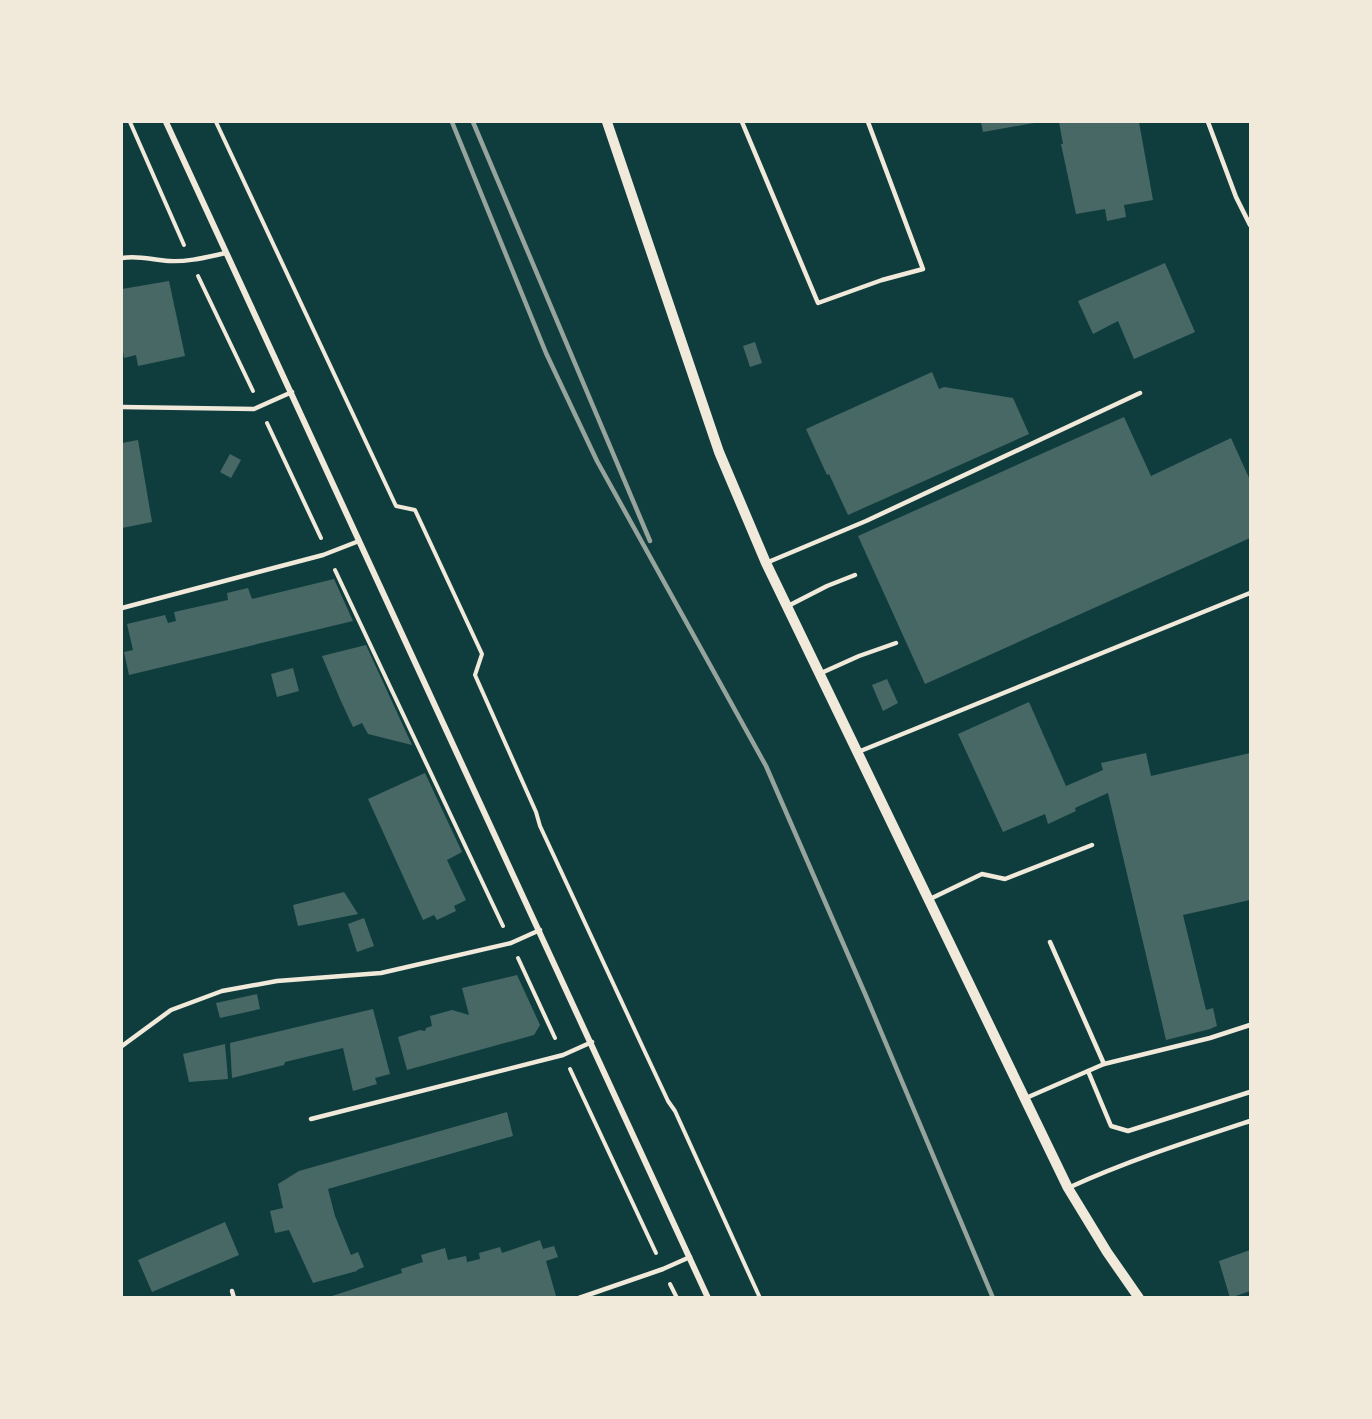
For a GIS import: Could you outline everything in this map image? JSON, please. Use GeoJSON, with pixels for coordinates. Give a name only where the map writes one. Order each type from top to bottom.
{"type":"FeatureCollection","features":[{"type":"Feature","properties":{"kind":"street"},"geometry":{"type":"LineString","coordinates":[[166,122],[592,1042],[708,1298]]}},
{"type":"Feature","properties":{"kind":"street"},"geometry":{"type":"LineString","coordinates":[[607,122],[719,452],[766,562],[1068,1188],[1107,1252],[1139,1298]]}},
{"type":"Feature","properties":{"kind":"lane"},"geometry":{"type":"LineString","coordinates":[[742,122],[818,303],[923,268],[868,122]]}},
{"type":"Feature","properties":{"kind":"lane"},"geometry":{"type":"LineString","coordinates":[[1208,122],[1236,197],[1251,225]]}},
{"type":"Feature","properties":{"kind":"lane"},"geometry":{"type":"LineString","coordinates":[[122,258],[137,255],[168,261],[191,261],[226,253]]}},
{"type":"Feature","properties":{"kind":"lane"},"geometry":{"type":"LineString","coordinates":[[122,406],[260,407],[292,392]]}},
{"type":"Feature","properties":{"kind":"lane"},"geometry":{"type":"LineString","coordinates":[[766,562],[866,521],[1140,393]]}},
{"type":"Feature","properties":{"kind":"lane"},"geometry":{"type":"LineString","coordinates":[[122,608],[328,554],[359,541]]}},
{"type":"Feature","properties":{"kind":"lane"},"geometry":{"type":"LineString","coordinates":[[788,606],[827,586],[855,576]]}},
{"type":"Feature","properties":{"kind":"lane"},"geometry":{"type":"LineString","coordinates":[[857,752],[1251,593]]}},
{"type":"Feature","properties":{"kind":"lane"},"geometry":{"type":"LineString","coordinates":[[819,674],[896,643]]}},
{"type":"Feature","properties":{"kind":"lane"},"geometry":{"type":"LineString","coordinates":[[928,900],[982,874],[1005,879],[1092,845]]}},
{"type":"Feature","properties":{"kind":"lane"},"geometry":{"type":"LineString","coordinates":[[122,1047],[171,1010],[222,991],[277,981],[381,972],[511,943],[540,930]]}},
{"type":"Feature","properties":{"kind":"lane"},"geometry":{"type":"LineString","coordinates":[[1050,942],[1104,1064]]}},
{"type":"Feature","properties":{"kind":"lane"},"geometry":{"type":"LineString","coordinates":[[1025,1099],[1104,1064],[1210,1038],[1251,1025]]}},
{"type":"Feature","properties":{"kind":"lane"},"geometry":{"type":"LineString","coordinates":[[310,1119],[563,1055],[592,1042]]}},
{"type":"Feature","properties":{"kind":"lane"},"geometry":{"type":"LineString","coordinates":[[1088,1071],[1111,1126],[1128,1131],[1251,1092]]}},
{"type":"Feature","properties":{"kind":"lane"},"geometry":{"type":"LineString","coordinates":[[1068,1188],[1098,1174],[1251,1121]]}},
{"type":"Feature","properties":{"kind":"lane"},"geometry":{"type":"LineString","coordinates":[[579,1298],[663,1269],[690,1257]]}},
{"type":"Feature","properties":{"kind":"lane"},"geometry":{"type":"LineString","coordinates":[[232,1291],[234,1298]]}},
{"type":"Feature","properties":{"kind":"path"},"geometry":{"type":"LineString","coordinates":[[130,122],[191,261],[676,1298]]}},
{"type":"Feature","properties":{"kind":"path"},"geometry":{"type":"LineString","coordinates":[[216,122],[396,506],[415,510],[482,654],[475,675],[540,826],[668,1101],[675,1111],[760,1298]]}},
{"type":"Feature","properties":{"kind":"building"},"geometry":{"type":"Polygon","coordinates":[[[981,122],[1034,122],[1034,123],[983,132],[981,122]]]}},
{"type":"Feature","properties":{"kind":"building"},"geometry":{"type":"Polygon","coordinates":[[[1059,122],[1139,122],[1153,200],[1124,205],[1126,217],[1107,221],[1105,209],[1076,214],[1061,144],[1063,144],[1059,122]]]}},
{"type":"Feature","properties":{"kind":"building"},"geometry":{"type":"Polygon","coordinates":[[[1165,263],[1195,332],[1134,359],[1118,321],[1093,334],[1078,301],[1165,263]]]}},
{"type":"Feature","properties":{"kind":"building"},"geometry":{"type":"Polygon","coordinates":[[[169,281],[185,356],[138,366],[136,355],[124,358],[122,289],[169,281]]]}},
{"type":"Feature","properties":{"kind":"building"},"geometry":{"type":"Polygon","coordinates":[[[755,342],[762,363],[750,367],[743,346],[755,342]]]}},
{"type":"Feature","properties":{"kind":"building"},"geometry":{"type":"Polygon","coordinates":[[[932,372],[939,389],[944,387],[1013,398],[1029,434],[848,515],[806,429],[932,372]]]}},
{"type":"Feature","properties":{"kind":"building"},"geometry":{"type":"Polygon","coordinates":[[[1124,417],[1151,476],[1231,438],[1250,480],[1250,538],[925,684],[858,536],[1124,417]]]}},
{"type":"Feature","properties":{"kind":"building"},"geometry":{"type":"Polygon","coordinates":[[[138,440],[152,522],[122,528],[122,443],[138,440]]]}},
{"type":"Feature","properties":{"kind":"building"},"geometry":{"type":"Polygon","coordinates":[[[230,454],[241,460],[231,478],[220,472],[230,454]]]}},
{"type":"Feature","properties":{"kind":"building"},"geometry":{"type":"Polygon","coordinates":[[[334,579],[353,621],[129,675],[124,652],[133,650],[127,624],[165,615],[168,623],[176,621],[174,612],[228,600],[227,593],[248,588],[252,599],[334,579]]]}},
{"type":"Feature","properties":{"kind":"building"},"geometry":{"type":"Polygon","coordinates":[[[366,645],[412,745],[368,734],[362,723],[353,727],[340,699],[322,656],[366,645]]]}},
{"type":"Feature","properties":{"kind":"building"},"geometry":{"type":"Polygon","coordinates":[[[293,668],[299,691],[277,697],[271,674],[293,668]]]}},
{"type":"Feature","properties":{"kind":"building"},"geometry":{"type":"Polygon","coordinates":[[[887,679],[898,703],[883,711],[872,685],[887,679]]]}},
{"type":"Feature","properties":{"kind":"building"},"geometry":{"type":"Polygon","coordinates":[[[1029,702],[1066,786],[1103,770],[1101,763],[1146,753],[1151,776],[1250,753],[1250,900],[1183,915],[1206,1010],[1213,1008],[1217,1026],[1166,1040],[1108,793],[1075,808],[1076,811],[1048,824],[1045,814],[1003,832],[958,734],[1029,702]]]}},
{"type":"Feature","properties":{"kind":"building"},"geometry":{"type":"Polygon","coordinates":[[[425,773],[462,852],[447,860],[466,900],[454,906],[456,911],[437,920],[434,915],[423,920],[368,799],[425,773]]]}},
{"type":"Feature","properties":{"kind":"building"},"geometry":{"type":"Polygon","coordinates":[[[344,892],[358,914],[298,926],[293,905],[344,892]]]}},
{"type":"Feature","properties":{"kind":"building"},"geometry":{"type":"Polygon","coordinates":[[[364,918],[374,946],[357,952],[348,924],[364,918]]]}},
{"type":"Feature","properties":{"kind":"building"},"geometry":{"type":"Polygon","coordinates":[[[517,975],[540,1025],[534,1035],[407,1070],[398,1037],[420,1030],[425,1031],[426,1028],[432,1026],[430,1016],[452,1010],[469,1015],[462,988],[517,975]]]}},
{"type":"Feature","properties":{"kind":"building"},"geometry":{"type":"Polygon","coordinates":[[[257,994],[260,1009],[220,1018],[216,1003],[257,994]]]}},
{"type":"Feature","properties":{"kind":"building"},"geometry":{"type":"Polygon","coordinates":[[[373,1009],[390,1074],[375,1078],[377,1084],[353,1091],[343,1048],[232,1078],[230,1043],[373,1009]]]}},
{"type":"Feature","properties":{"kind":"building"},"geometry":{"type":"Polygon","coordinates":[[[225,1044],[228,1079],[189,1082],[183,1054],[225,1044]]]}},
{"type":"Feature","properties":{"kind":"building"},"geometry":{"type":"Polygon","coordinates":[[[507,1112],[513,1136],[328,1189],[335,1216],[351,1255],[358,1252],[364,1267],[357,1271],[313,1283],[289,1230],[275,1233],[270,1211],[283,1208],[278,1184],[299,1171],[507,1112]]]}},
{"type":"Feature","properties":{"kind":"building"},"geometry":{"type":"Polygon","coordinates":[[[225,1222],[239,1255],[152,1292],[138,1260],[225,1222]]]}},
{"type":"Feature","properties":{"kind":"building"},"geometry":{"type":"Polygon","coordinates":[[[540,1240],[543,1249],[554,1246],[558,1257],[546,1261],[556,1296],[549,1298],[326,1298],[402,1273],[401,1269],[423,1262],[421,1255],[445,1248],[448,1260],[466,1256],[467,1262],[480,1259],[479,1253],[500,1247],[502,1253],[540,1240]]]}},
{"type":"Feature","properties":{"kind":"building"},"geometry":{"type":"Polygon","coordinates":[[[1250,1250],[1250,1291],[1230,1298],[1219,1261],[1250,1250]]]}},
{"type":"Feature","properties":{"kind":"railway"},"geometry":{"type":"LineString","coordinates":[[452,122],[546,353],[597,461],[766,766],[993,1298]]}},
{"type":"Feature","properties":{"kind":"railway"},"geometry":{"type":"LineString","coordinates":[[473,122],[650,541]]}}]}
